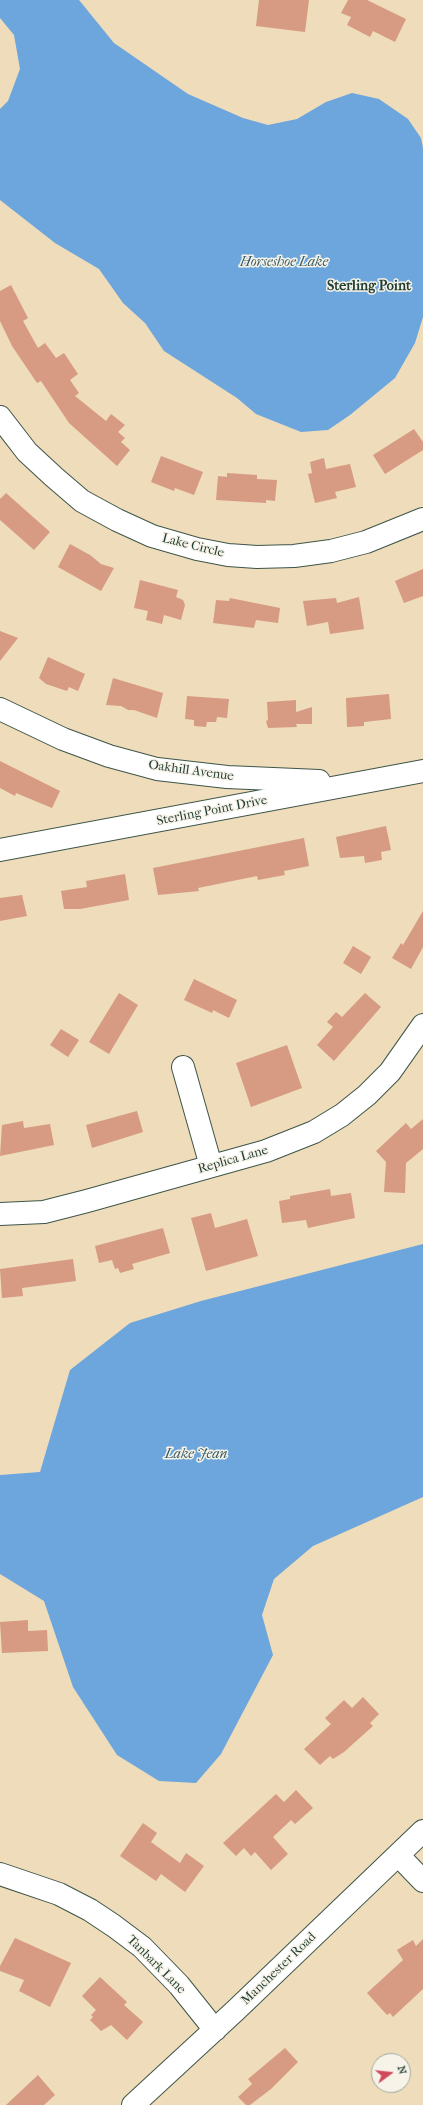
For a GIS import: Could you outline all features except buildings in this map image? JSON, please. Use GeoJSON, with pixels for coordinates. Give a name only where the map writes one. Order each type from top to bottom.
{"type":"FeatureCollection","features":[{"type":"Feature","properties":{"kind":"street","name":"Lake Circle"},"geometry":{"type":"LineString","coordinates":[[0,417],[27,452],[82,501],[116,520],[152,536],[197,549],[228,555],[257,557],[301,555],[331,551],[366,542],[423,519]]}},
{"type":"Feature","properties":{"kind":"street","name":"Oakhill Avenue"},"geometry":{"type":"LineString","coordinates":[[0,709],[63,739],[109,756],[157,769],[227,777],[368,782]]}},
{"type":"Feature","properties":{"kind":"street","name":"Sterling Point Drive"},"geometry":{"type":"LineString","coordinates":[[0,850],[423,771]]}},
{"type":"Feature","properties":{"kind":"street","name":"Replica Lane"},"geometry":{"type":"LineString","coordinates":[[0,1214],[44,1212],[284,1145],[314,1132],[342,1115],[367,1095],[390,1072],[423,1025]]}},
{"type":"Feature","properties":{"kind":"street"},"geometry":{"type":"LineString","coordinates":[[184,1067],[211,1166]]}},
{"type":"Feature","properties":{"kind":"street","name":"Manchester Road"},"geometry":{"type":"LineString","coordinates":[[133,2105],[215,2030],[423,1831]]}},
{"type":"Feature","properties":{"kind":"street"},"geometry":{"type":"LineString","coordinates":[[398,1854],[423,1881]]}},
{"type":"Feature","properties":{"kind":"street","name":"Tanbark Lane"},"geometry":{"type":"LineString","coordinates":[[0,1874],[59,1894],[90,1910],[114,1926],[142,1947],[179,1985],[215,2030]]}},
{"type":"Feature","properties":{"kind":"water","name":"Horseshoe Lake"},"geometry":{"type":"Polygon","coordinates":[[[0,0],[79,0],[114,43],[188,94],[243,118],[268,125],[297,119],[326,102],[352,93],[379,99],[408,119],[421,138],[423,148],[423,317],[415,343],[395,378],[350,415],[328,430],[301,432],[256,414],[237,398],[164,351],[145,323],[123,303],[99,269],[55,243],[0,200],[0,109],[8,101],[20,69],[14,35],[0,18],[0,0]]]}},
{"type":"Feature","properties":{"kind":"water","name":"Lake Jean"},"geometry":{"type":"Polygon","coordinates":[[[423,1244],[423,1497],[313,1546],[274,1579],[262,1615],[273,1655],[221,1754],[196,1783],[159,1781],[117,1755],[73,1687],[44,1601],[0,1574],[0,1475],[40,1472],[70,1370],[130,1323],[201,1301],[423,1244]]]}},
{"type":"Feature","properties":{"kind":"district","name":"Sterling Point"},"geometry":{"type":"Point","coordinates":[369,287]}}]}
